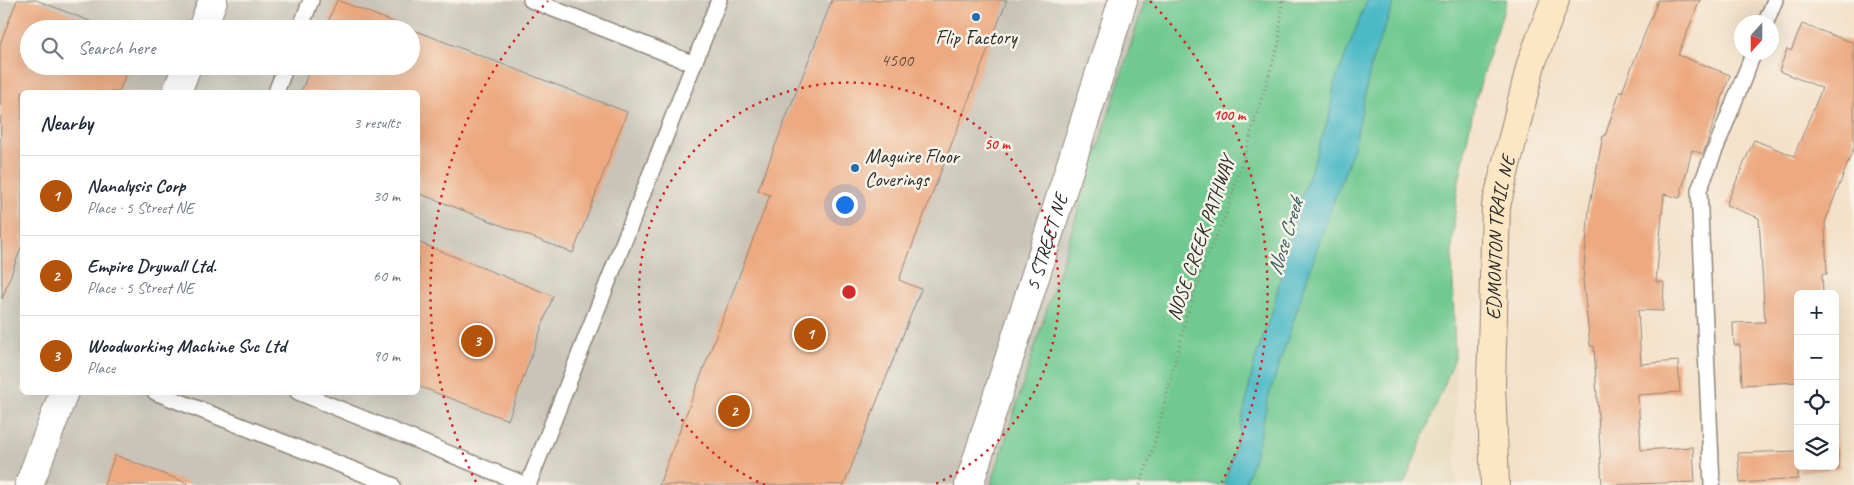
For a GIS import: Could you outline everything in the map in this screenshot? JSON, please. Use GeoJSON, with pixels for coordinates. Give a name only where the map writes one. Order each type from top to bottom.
{"type":"FeatureCollection","features":[{"type":"Feature","properties":{"kind":"main road","name":"EDMONTON TRAIL NE"},"geometry":{"type":"LineString","coordinates":[[1495,485],[1491,384],[1496,206],[1531,64],[1555,0]]}},
{"type":"Feature","properties":{"kind":"street"},"geometry":{"type":"LineString","coordinates":[[205,20],[212,0]]}},
{"type":"Feature","properties":{"kind":"street","name":"5 STREET NE"},"geometry":{"type":"LineString","coordinates":[[969,485],[1123,0]]}},
{"type":"Feature","properties":{"kind":"street"},"geometry":{"type":"LineString","coordinates":[[179,90],[184,75]]}},
{"type":"Feature","properties":{"kind":"street"},"geometry":{"type":"LineString","coordinates":[[29,485],[63,395]]}},
{"type":"Feature","properties":{"kind":"lane"},"geometry":{"type":"LineString","coordinates":[[303,20],[311,0]]}},
{"type":"Feature","properties":{"kind":"lane"},"geometry":{"type":"LineString","coordinates":[[531,0],[694,64]]}},
{"type":"Feature","properties":{"kind":"lane"},"geometry":{"type":"LineString","coordinates":[[305,395],[527,485],[720,0]]}},
{"type":"Feature","properties":{"kind":"lane"},"geometry":{"type":"LineString","coordinates":[[1769,15],[1775,0]]}},
{"type":"Feature","properties":{"kind":"lane"},"geometry":{"type":"LineString","coordinates":[[1712,485],[1698,190],[1751,60]]}},
{"type":"Feature","properties":{"kind":"lane"},"geometry":{"type":"LineString","coordinates":[[277,90],[283,75]]}},
{"type":"Feature","properties":{"kind":"lane"},"geometry":{"type":"LineString","coordinates":[[163,395],[392,485]]}},
{"type":"Feature","properties":{"kind":"path","name":"NOSE CREEK PATHWAY"},"geometry":{"type":"LineString","coordinates":[[1140,485],[1152,448],[1187,315],[1207,257],[1225,218],[1279,43],[1282,0]]}},
{"type":"Feature","properties":{"kind":"shaded area"},"geometry":{"type":"Polygon","coordinates":[[[0,0],[1145,0],[991,485],[0,485],[0,0]]]}},
{"type":"Feature","properties":{"kind":"shaded area"},"geometry":{"type":"Polygon","coordinates":[[[1455,358],[1456,485],[1404,485],[1455,358]]]}},
{"type":"Feature","properties":{"kind":"green space"},"geometry":{"type":"Polygon","coordinates":[[[1145,0],[1507,0],[1475,101],[1457,192],[1452,249],[1455,358],[1404,485],[991,485],[1145,0]]]}},
{"type":"Feature","properties":{"kind":"water"},"geometry":{"type":"Polygon","coordinates":[[[1367,0],[1395,0],[1372,61],[1354,147],[1322,233],[1268,399],[1258,445],[1245,485],[1224,485],[1239,434],[1255,359],[1273,309],[1294,219],[1329,117],[1334,85],[1367,0]]]}},
{"type":"Feature","properties":{"kind":"building"},"geometry":{"type":"Polygon","coordinates":[[[17,0],[36,0],[87,20],[20,20],[20,75],[126,75],[120,90],[20,90],[20,250],[2,299],[0,44],[17,0]]]}},
{"type":"Feature","properties":{"kind":"building"},"geometry":{"type":"Polygon","coordinates":[[[337,0],[388,20],[329,20],[337,0]]]}},
{"type":"Feature","properties":{"kind":"building"},"geometry":{"type":"Polygon","coordinates":[[[832,0],[1007,0],[899,280],[921,289],[844,485],[659,485],[770,195],[758,190],[832,0]]]}},
{"type":"Feature","properties":{"kind":"building"},"geometry":{"type":"Polygon","coordinates":[[[1658,0],[1700,0],[1678,55],[1730,75],[1703,154],[1692,150],[1680,198],[1664,194],[1656,282],[1664,282],[1663,311],[1638,310],[1641,364],[1678,361],[1680,392],[1638,395],[1641,450],[1693,447],[1695,482],[1602,485],[1594,346],[1590,346],[1583,280],[1589,209],[1603,136],[1605,136],[1620,91],[1622,92],[1658,0]]]}},
{"type":"Feature","properties":{"kind":"building"},"geometry":{"type":"Polygon","coordinates":[[[1802,24],[1854,43],[1854,147],[1825,222],[1827,274],[1822,274],[1823,290],[1794,290],[1794,382],[1742,385],[1740,345],[1734,345],[1733,323],[1765,322],[1759,218],[1726,205],[1754,140],[1794,156],[1822,88],[1779,71],[1787,49],[1791,51],[1802,24]]]}},
{"type":"Feature","properties":{"kind":"building"},"geometry":{"type":"Polygon","coordinates":[[[420,32],[627,112],[573,253],[420,194],[420,90],[302,90],[308,75],[420,75],[420,32]]]}},
{"type":"Feature","properties":{"kind":"building"},"geometry":{"type":"Polygon","coordinates":[[[420,243],[553,296],[508,420],[420,387],[420,243]]]}},
{"type":"Feature","properties":{"kind":"building"},"geometry":{"type":"Polygon","coordinates":[[[1794,451],[1794,470],[1798,470],[1798,479],[1740,483],[1738,453],[1794,451]]]}},
{"type":"Feature","properties":{"kind":"building"},"geometry":{"type":"Polygon","coordinates":[[[115,455],[187,483],[187,485],[104,485],[115,455]]]}},
{"type":"Feature","properties":{"kind":"building"},"geometry":{"type":"Polygon","coordinates":[[[1799,470],[1826,470],[1799,472],[1799,470]]]}},
{"type":"Feature","properties":{"kind":"place","name":"Flip Factory"},"geometry":{"type":"Point","coordinates":[976,17]}},
{"type":"Feature","properties":{"kind":"place","name":"Maguire Floor Coverings"},"geometry":{"type":"Point","coordinates":[855,168]}},
{"type":"Feature","properties":{"kind":"place","name":"Nanalysis Corp"},"geometry":{"type":"Point","coordinates":[810,334]}},
{"type":"Feature","properties":{"kind":"place","name":"Woodworking Machine Svc Ltd"},"geometry":{"type":"Point","coordinates":[477,341]}},
{"type":"Feature","properties":{"kind":"place","name":"Empire Drywall Ltd."},"geometry":{"type":"Point","coordinates":[734,411]}},
{"type":"Feature","properties":{"kind":"water label","name":"Nose Creek"},"geometry":{"type":"Point","coordinates":[1285,237]}}]}
